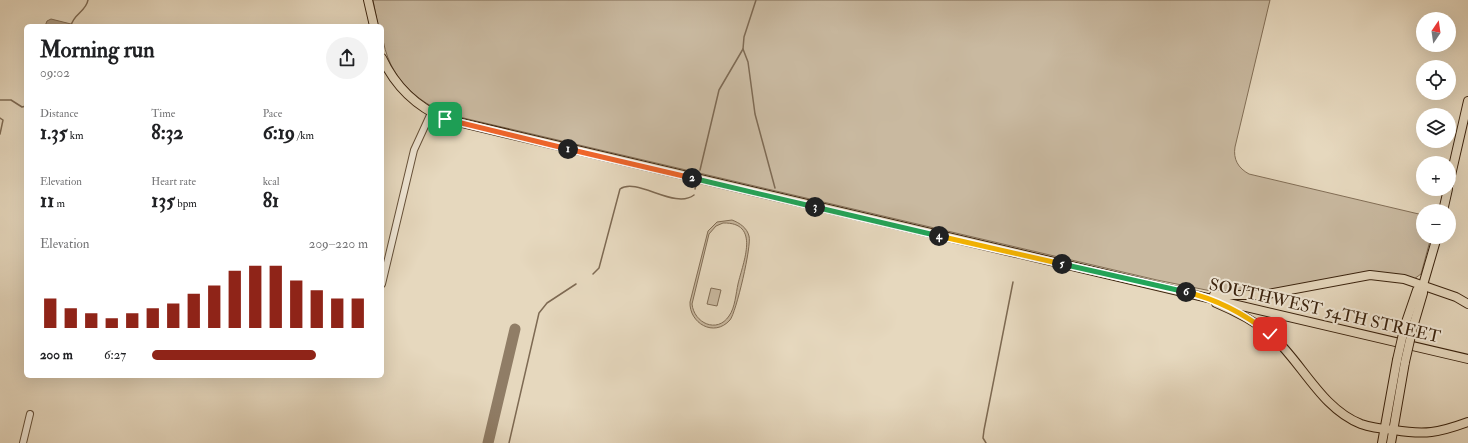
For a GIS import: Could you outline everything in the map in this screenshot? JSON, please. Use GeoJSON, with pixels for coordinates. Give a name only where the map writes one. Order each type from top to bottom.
{"type":"FeatureCollection","features":[{"type":"Feature","properties":{"kind":"main road"},"geometry":{"type":"LineString","coordinates":[[368,0],[374,24]]}},
{"type":"Feature","properties":{"kind":"main road","name":"SOUTHWEST 54TH STREET"},"geometry":{"type":"LineString","coordinates":[[384,62],[392,76],[408,96],[431,113],[464,124],[1468,359]]}},
{"type":"Feature","properties":{"kind":"main road"},"geometry":{"type":"LineString","coordinates":[[1455,156],[1468,101]]}},
{"type":"Feature","properties":{"kind":"main road"},"geometry":{"type":"LineString","coordinates":[[1382,443],[1418,290],[1423,285],[1435,244]]}},
{"type":"Feature","properties":{"kind":"main road"},"geometry":{"type":"LineString","coordinates":[[1198,295],[1263,295],[1370,275],[1390,276],[1423,285],[1468,304]]}},
{"type":"Feature","properties":{"kind":"main road"},"geometry":{"type":"LineString","coordinates":[[1198,295],[1232,310],[1258,324],[1284,347],[1323,395],[1342,413],[1361,424],[1384,430],[1427,434],[1468,422]]}},
{"type":"Feature","properties":{"kind":"main road"},"geometry":{"type":"LineString","coordinates":[[1391,443],[1401,361]]}},
{"type":"Feature","properties":{"kind":"street"},"geometry":{"type":"LineString","coordinates":[[384,276],[414,150],[431,113]]}},
{"type":"Feature","properties":{"kind":"street"},"geometry":{"type":"LineString","coordinates":[[23,443],[30,414]]}},
{"type":"Feature","properties":{"kind":"shaded area"},"geometry":{"type":"Polygon","coordinates":[[[373,0],[1270,0],[1235,147],[1237,163],[1249,174],[1416,213],[1416,244],[1429,244],[1421,274],[1414,279],[1391,274],[1265,293],[1216,292],[1157,280],[455,116],[426,103],[403,83],[394,71],[384,45],[384,24],[378,24],[373,0]]]}},
{"type":"Feature","properties":{"kind":"shaded area"},"geometry":{"type":"Polygon","coordinates":[[[51,19],[71,24],[46,24],[47,21],[51,19]]]}},
{"type":"Feature","properties":{"kind":"shaded area"},"geometry":{"type":"Polygon","coordinates":[[[732,220],[743,226],[749,236],[749,242],[743,279],[733,315],[724,325],[717,328],[710,328],[698,322],[691,310],[690,302],[708,231],[717,222],[732,220]],[[723,223],[716,226],[709,234],[692,304],[697,316],[701,321],[707,324],[713,325],[724,321],[731,313],[734,305],[747,245],[746,236],[742,229],[735,224],[723,223]]]}},
{"type":"Feature","properties":{"kind":"shaded area"},"geometry":{"type":"Polygon","coordinates":[[[711,288],[721,290],[717,306],[707,304],[711,288]]]}},
{"type":"Feature","properties":{"kind":"waterway"},"geometry":{"type":"LineString","coordinates":[[72,24],[85,7],[88,0]]}},
{"type":"Feature","properties":{"kind":"waterway"},"geometry":{"type":"LineString","coordinates":[[700,170],[719,90],[743,49],[744,37],[756,0]]}},
{"type":"Feature","properties":{"kind":"waterway"},"geometry":{"type":"LineString","coordinates":[[743,49],[748,62],[755,114],[775,188]]}},
{"type":"Feature","properties":{"kind":"waterway"},"geometry":{"type":"LineString","coordinates":[[0,100],[11,100],[22,107],[24,106]]}},
{"type":"Feature","properties":{"kind":"waterway"},"geometry":{"type":"LineString","coordinates":[[0,118],[3,120],[0,134]]}},
{"type":"Feature","properties":{"kind":"waterway"},"geometry":{"type":"LineString","coordinates":[[695,189],[696,185]]}},
{"type":"Feature","properties":{"kind":"waterway"},"geometry":{"type":"LineString","coordinates":[[593,274],[599,268],[620,189],[627,186],[636,187],[677,199],[686,199],[694,195]]}},
{"type":"Feature","properties":{"kind":"waterway"},"geometry":{"type":"LineString","coordinates":[[986,443],[983,438],[984,430],[1013,282]]}},
{"type":"Feature","properties":{"kind":"waterway"},"geometry":{"type":"LineString","coordinates":[[509,443],[539,313],[547,303],[576,284]]}},
{"type":"Feature","properties":{"kind":"taxiway"},"geometry":{"type":"LineString","coordinates":[[488,443],[515,329]]}},
{"type":"Feature","properties":{"kind":"route"},"geometry":{"type":"LineString","coordinates":[[445,119],[877,222],[1198,295],[1232,310],[1258,324],[1270,334]]}}]}
